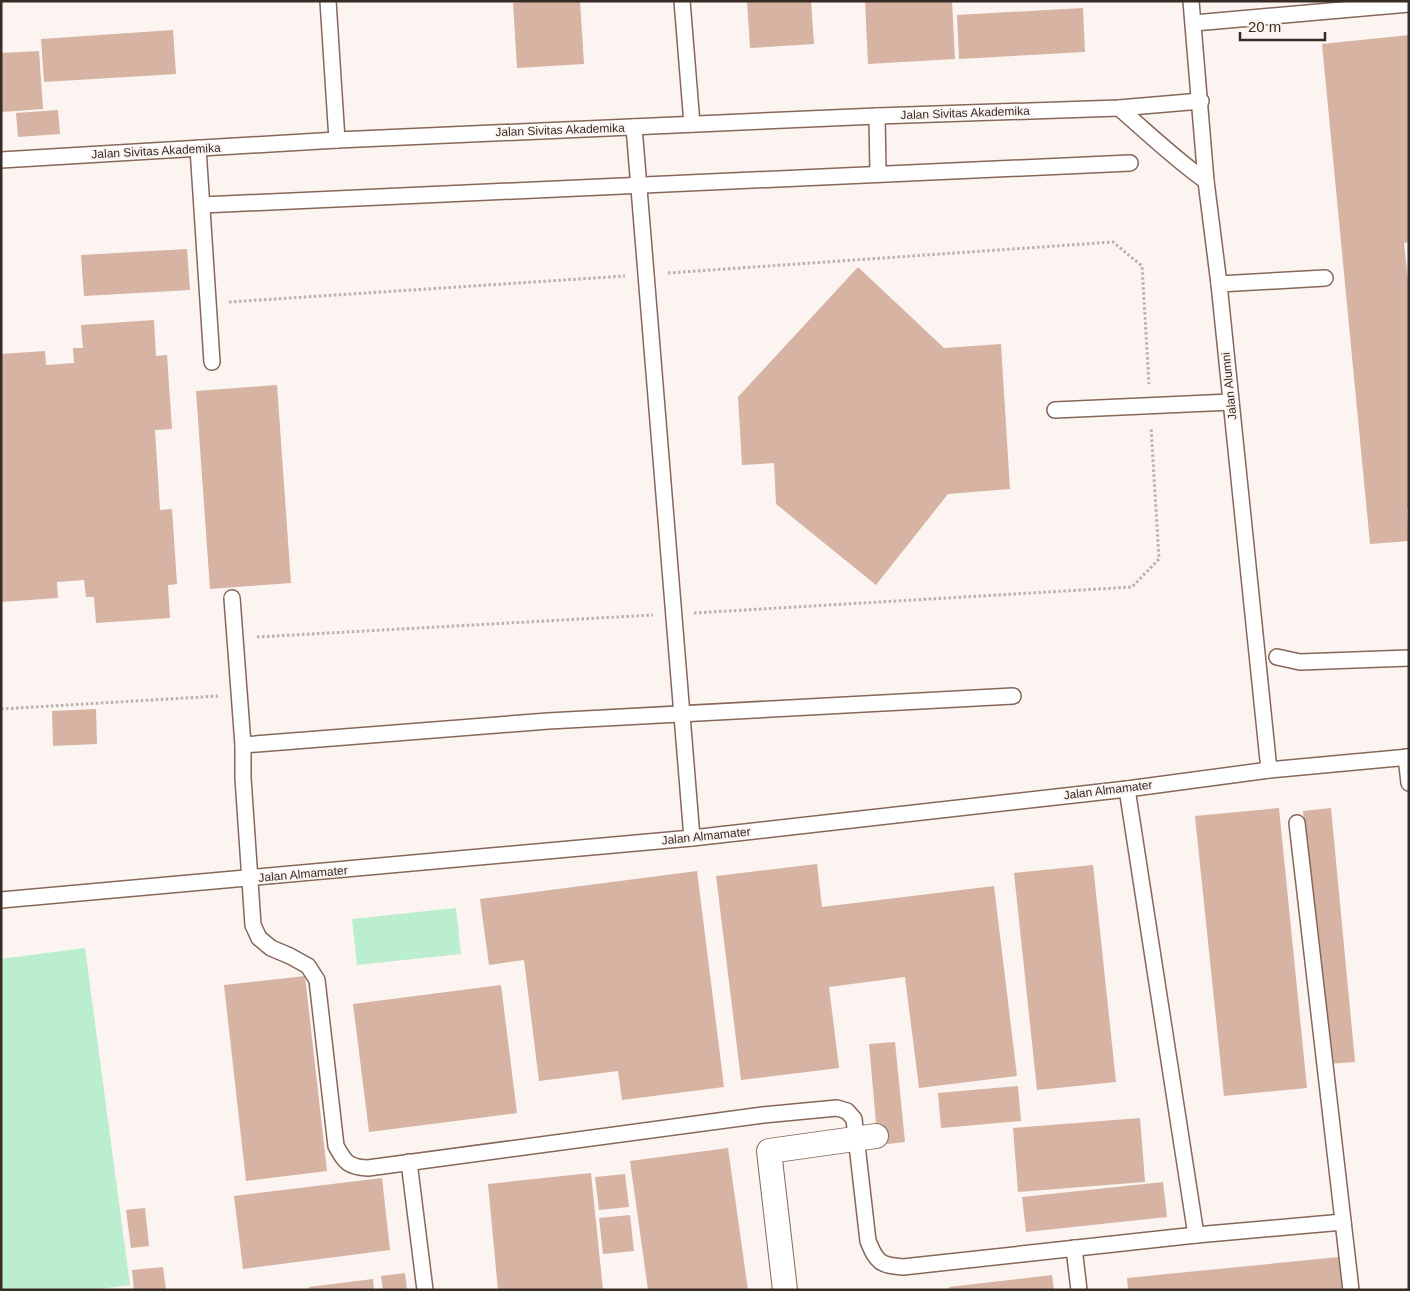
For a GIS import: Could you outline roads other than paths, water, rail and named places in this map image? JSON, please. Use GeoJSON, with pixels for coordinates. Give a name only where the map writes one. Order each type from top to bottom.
{"type":"FeatureCollection","features":[{"type":"Feature","properties":{"kind":"street"},"geometry":{"type":"LineString","coordinates":[[785,1290],[769,1151],[867,1138]]}},
{"type":"Feature","properties":{"kind":"lane"},"geometry":{"type":"LineString","coordinates":[[328,1],[337,140]]}},
{"type":"Feature","properties":{"kind":"lane"},"geometry":{"type":"LineString","coordinates":[[682,1],[692,124]]}},
{"type":"Feature","properties":{"kind":"lane","name":"Jalan Alumni"},"geometry":{"type":"LineString","coordinates":[[1191,1],[1201,101],[1206,181],[1219,284],[1269,770]]}},
{"type":"Feature","properties":{"kind":"lane"},"geometry":{"type":"LineString","coordinates":[[1194,23],[1409,4]]}},
{"type":"Feature","properties":{"kind":"lane","name":"Jalan Sivitas Akademika"},"geometry":{"type":"LineString","coordinates":[[1,160],[337,140],[877,116],[1119,108],[1201,101]]}},
{"type":"Feature","properties":{"kind":"lane"},"geometry":{"type":"LineString","coordinates":[[1119,108],[1163,147],[1206,181]]}},
{"type":"Feature","properties":{"kind":"lane"},"geometry":{"type":"LineString","coordinates":[[877,116],[878,173]]}},
{"type":"Feature","properties":{"kind":"lane"},"geometry":{"type":"LineString","coordinates":[[634,127],[692,838]]}},
{"type":"Feature","properties":{"kind":"lane"},"geometry":{"type":"LineString","coordinates":[[198,148],[212,362]]}},
{"type":"Feature","properties":{"kind":"lane"},"geometry":{"type":"LineString","coordinates":[[202,205],[1130,163]]}},
{"type":"Feature","properties":{"kind":"lane"},"geometry":{"type":"LineString","coordinates":[[1219,284],[1325,278]]}},
{"type":"Feature","properties":{"kind":"lane"},"geometry":{"type":"LineString","coordinates":[[1055,410],[1231,402]]}},
{"type":"Feature","properties":{"kind":"lane"},"geometry":{"type":"LineString","coordinates":[[232,598],[243,745],[243,778],[253,924],[259,938],[271,948],[308,966],[317,980],[336,1146],[344,1160],[354,1167],[368,1168],[763,1115],[837,1108],[847,1111],[867,1138],[868,1241],[874,1256],[885,1265],[903,1267],[1196,1235],[1343,1222]]}},
{"type":"Feature","properties":{"kind":"lane"},"geometry":{"type":"LineString","coordinates":[[1277,657],[1300,662],[1409,658]]}},
{"type":"Feature","properties":{"kind":"lane"},"geometry":{"type":"LineString","coordinates":[[243,745],[548,721],[1013,696]]}},
{"type":"Feature","properties":{"kind":"lane"},"geometry":{"type":"LineString","coordinates":[[1407,757],[1409,783]]}},
{"type":"Feature","properties":{"kind":"lane","name":"Jalan Almamater"},"geometry":{"type":"LineString","coordinates":[[1,900],[692,838],[1242,773],[1407,757]]}},
{"type":"Feature","properties":{"kind":"lane"},"geometry":{"type":"LineString","coordinates":[[1127,788],[1196,1235]]}},
{"type":"Feature","properties":{"kind":"lane"},"geometry":{"type":"LineString","coordinates":[[1297,823],[1350,1290]]}},
{"type":"Feature","properties":{"kind":"lane"},"geometry":{"type":"LineString","coordinates":[[409,1162],[424,1290]]}},
{"type":"Feature","properties":{"kind":"lane"},"geometry":{"type":"LineString","coordinates":[[1074,1248],[1079,1290]]}}]}
